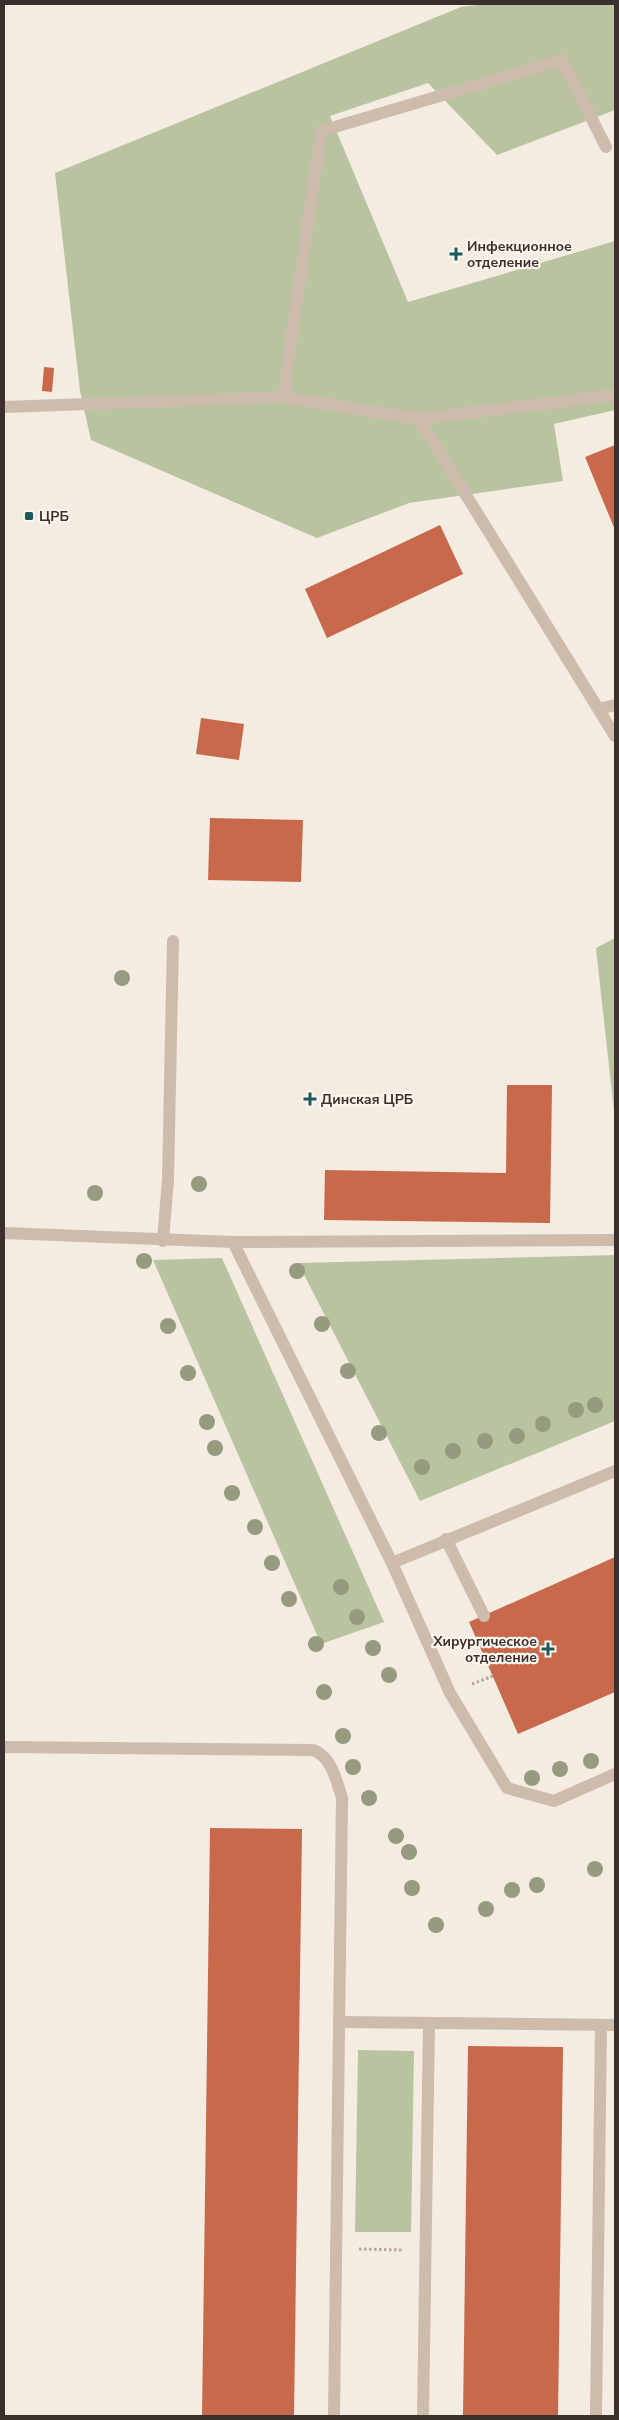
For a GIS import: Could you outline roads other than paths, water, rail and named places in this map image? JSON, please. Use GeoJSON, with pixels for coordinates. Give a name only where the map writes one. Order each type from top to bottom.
{"type":"FeatureCollection","features":[{"type":"Feature","properties":{"kind":"lane"},"geometry":{"type":"LineString","coordinates":[[283,397],[322,130],[562,60],[606,147]]}},
{"type":"Feature","properties":{"kind":"lane"},"geometry":{"type":"LineString","coordinates":[[4,407],[283,397],[419,420],[615,395]]}},
{"type":"Feature","properties":{"kind":"lane"},"geometry":{"type":"LineString","coordinates":[[419,420],[615,736]]}},
{"type":"Feature","properties":{"kind":"lane"},"geometry":{"type":"LineString","coordinates":[[599,709],[615,704]]}},
{"type":"Feature","properties":{"kind":"lane"},"geometry":{"type":"LineString","coordinates":[[163,1241],[168,1179],[173,940]]}},
{"type":"Feature","properties":{"kind":"lane"},"geometry":{"type":"LineString","coordinates":[[4,1233],[163,1241],[233,1242],[615,1240]]}},
{"type":"Feature","properties":{"kind":"lane"},"geometry":{"type":"LineString","coordinates":[[233,1242],[392,1563],[450,1693],[507,1788],[554,1800],[615,1774]]}},
{"type":"Feature","properties":{"kind":"lane"},"geometry":{"type":"LineString","coordinates":[[392,1563],[446,1539],[615,1471]]}},
{"type":"Feature","properties":{"kind":"lane"},"geometry":{"type":"LineString","coordinates":[[446,1539],[484,1616]]}},
{"type":"Feature","properties":{"kind":"lane"},"geometry":{"type":"LineString","coordinates":[[4,1747],[313,1750],[322,1753],[328,1761],[342,1798],[334,2416]]}},
{"type":"Feature","properties":{"kind":"lane"},"geometry":{"type":"LineString","coordinates":[[339,2022],[615,2025]]}},
{"type":"Feature","properties":{"kind":"lane"},"geometry":{"type":"LineString","coordinates":[[423,2416],[429,2023]]}},
{"type":"Feature","properties":{"kind":"lane"},"geometry":{"type":"LineString","coordinates":[[596,2416],[601,2025]]}},
{"type":"Feature","properties":{"kind":"place","name":"Инфекционное отделение"},"geometry":{"type":"Point","coordinates":[456,254]}},
{"type":"Feature","properties":{"kind":"place","name":"ЦРБ"},"geometry":{"type":"Point","coordinates":[29,516]}},
{"type":"Feature","properties":{"kind":"place","name":"Динская ЦРБ"},"geometry":{"type":"Point","coordinates":[310,1099]}},
{"type":"Feature","properties":{"kind":"place","name":"Хирургическое отделение"},"geometry":{"type":"Point","coordinates":[548,1649]}}]}
